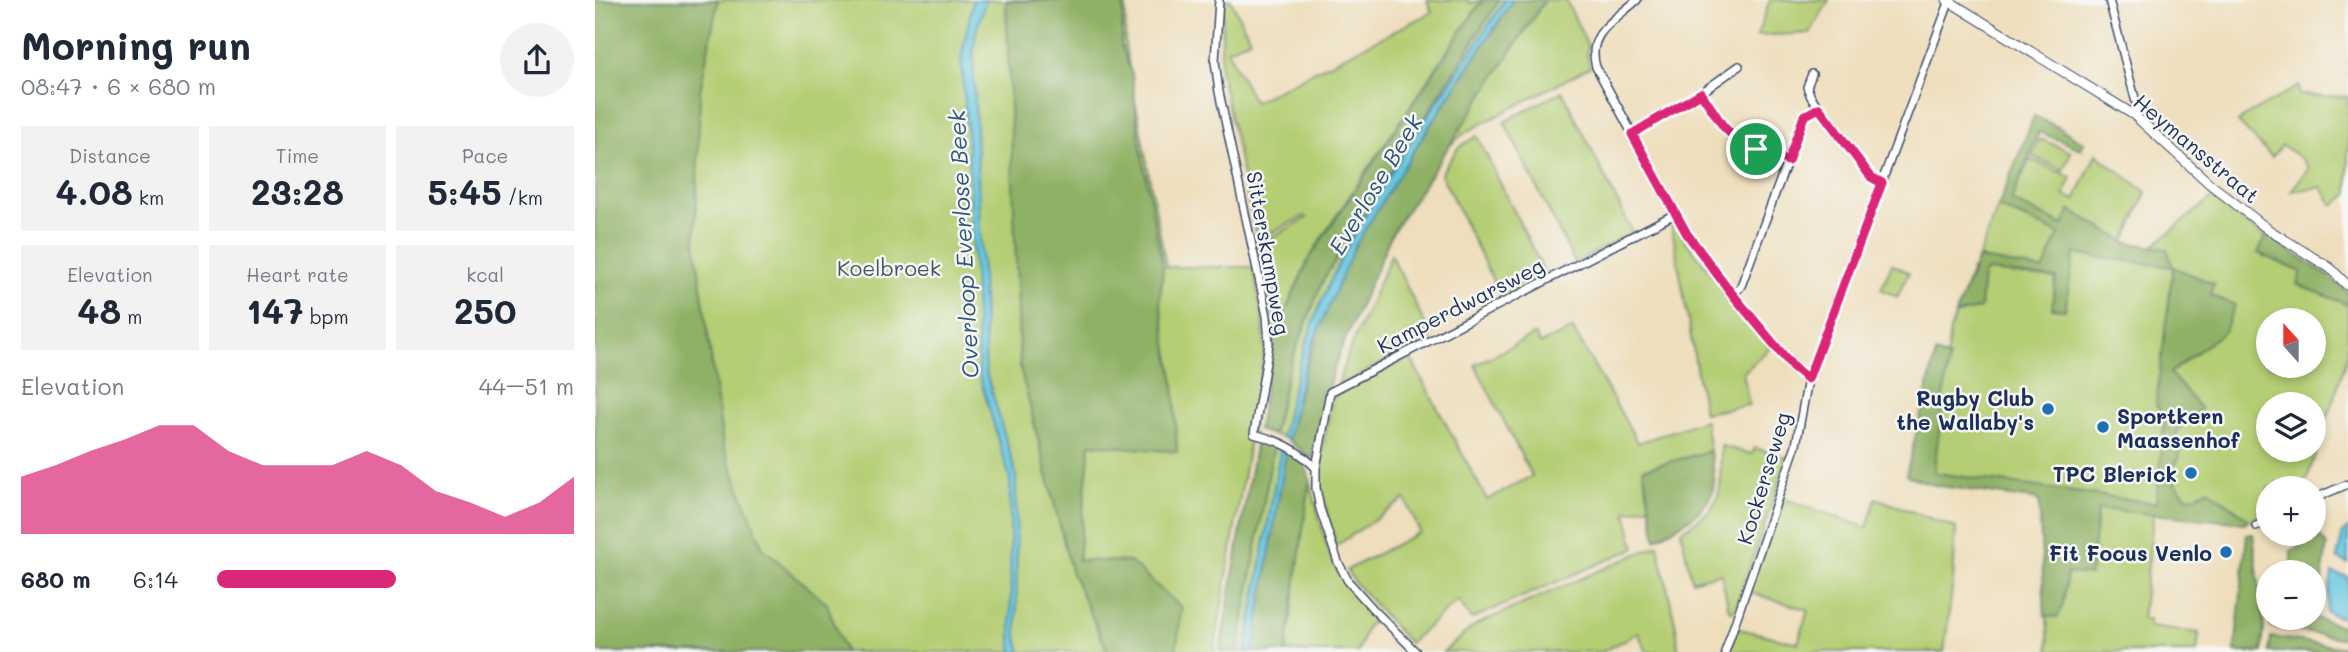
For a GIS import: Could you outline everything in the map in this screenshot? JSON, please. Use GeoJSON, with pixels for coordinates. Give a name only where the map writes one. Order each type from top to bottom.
{"type":"FeatureCollection","features":[{"type":"Feature","properties":{"kind":"street","name":"Sitterskampweg"},"geometry":{"type":"LineString","coordinates":[[1219,0],[1215,61],[1219,92],[1264,305],[1269,344],[1254,434],[1290,446],[1303,454],[1315,468]]}},
{"type":"Feature","properties":{"kind":"street"},"geometry":{"type":"LineString","coordinates":[[1637,0],[1593,42],[1596,67],[1675,214],[1700,252],[1793,367],[1808,379]]}},
{"type":"Feature","properties":{"kind":"street"},"geometry":{"type":"LineString","coordinates":[[2109,0],[2137,106],[2134,115]]}},
{"type":"Feature","properties":{"kind":"street","name":"Heymansstraat"},"geometry":{"type":"LineString","coordinates":[[1949,1],[2134,115],[2210,184],[2269,230],[2330,268],[2348,286]]}},
{"type":"Feature","properties":{"kind":"street","name":"Kockerseweg"},"geometry":{"type":"LineString","coordinates":[[1725,652],[1796,445],[1808,379],[1949,1]]}},
{"type":"Feature","properties":{"kind":"street"},"geometry":{"type":"LineString","coordinates":[[1632,134],[1701,93],[1739,66]]}},
{"type":"Feature","properties":{"kind":"street"},"geometry":{"type":"LineString","coordinates":[[1812,74],[1807,87],[1811,97],[1871,177],[1882,183]]}},
{"type":"Feature","properties":{"kind":"street"},"geometry":{"type":"LineString","coordinates":[[1701,93],[1723,126],[1738,141],[1788,161]]}},
{"type":"Feature","properties":{"kind":"street"},"geometry":{"type":"LineString","coordinates":[[1733,295],[1741,286],[1804,116],[1819,108]]}},
{"type":"Feature","properties":{"kind":"street","name":"Kamperdwarsweg"},"geometry":{"type":"LineString","coordinates":[[1315,468],[1329,392],[1675,214]]}},
{"type":"Feature","properties":{"kind":"street"},"geometry":{"type":"LineString","coordinates":[[1315,468],[1315,488],[1320,509],[1338,562],[1348,580],[1373,609],[1416,652]]}},
{"type":"Feature","properties":{"kind":"street"},"geometry":{"type":"LineString","coordinates":[[2326,493],[2348,484]]}},
{"type":"Feature","properties":{"kind":"green space","name":"Koelbroek"},"geometry":{"type":"Polygon","coordinates":[[[595,0],[1126,0],[1125,45],[1166,267],[1253,267],[1262,312],[1265,348],[1214,652],[595,652],[595,0]]]}},
{"type":"Feature","properties":{"kind":"green space"},"geometry":{"type":"Polygon","coordinates":[[[595,0],[718,0],[700,91],[695,241],[723,445],[763,548],[827,604],[845,652],[595,652],[595,0]]]}},
{"type":"Feature","properties":{"kind":"green space"},"geometry":{"type":"Polygon","coordinates":[[[1124,0],[1121,45],[1132,75],[1139,138],[1163,268],[1160,302],[1174,384],[1177,452],[1090,444],[1078,560],[1130,562],[1182,608],[1176,652],[1108,652],[1071,571],[1020,367],[1006,1],[1124,0]]]}},
{"type":"Feature","properties":{"kind":"green space"},"geometry":{"type":"Polygon","coordinates":[[[1224,0],[1231,0],[1250,39],[1227,50],[1254,102],[1432,12],[1427,0],[1468,0],[1470,3],[1482,0],[1324,234],[1309,259],[1273,338],[1256,252],[1258,245],[1307,218],[1304,216],[1261,238],[1256,236],[1220,69],[1224,0]]]}},
{"type":"Feature","properties":{"kind":"green space"},"geometry":{"type":"Polygon","coordinates":[[[1482,0],[1499,0],[1323,280],[1288,370],[1273,435],[1258,430],[1273,338],[1309,259],[1482,0]]]}},
{"type":"Feature","properties":{"kind":"green space"},"geometry":{"type":"Polygon","coordinates":[[[1499,0],[1505,0],[1386,180],[1338,265],[1317,312],[1293,387],[1282,437],[1273,435],[1288,370],[1323,280],[1499,0]]]}},
{"type":"Feature","properties":{"kind":"green space"},"geometry":{"type":"Polygon","coordinates":[[[1513,0],[1545,0],[1392,233],[1331,377],[1312,459],[1288,440],[1306,365],[1332,294],[1371,216],[1513,0]]]}},
{"type":"Feature","properties":{"kind":"green space"},"geometry":{"type":"Polygon","coordinates":[[[1545,0],[1566,0],[1588,46],[1590,67],[1466,132],[1449,146],[1545,0]]]}},
{"type":"Feature","properties":{"kind":"green space"},"geometry":{"type":"Polygon","coordinates":[[[1770,0],[1829,0],[1810,33],[1757,36],[1770,0]]]}},
{"type":"Feature","properties":{"kind":"green space"},"geometry":{"type":"Polygon","coordinates":[[[2299,86],[2299,95],[2348,97],[2348,195],[2333,205],[2321,187],[2291,191],[2308,169],[2303,160],[2282,145],[2272,157],[2238,122],[2299,86]]]}},
{"type":"Feature","properties":{"kind":"green space"},"geometry":{"type":"Polygon","coordinates":[[[1562,91],[1633,233],[1575,263],[1504,122],[1562,91]]]}},
{"type":"Feature","properties":{"kind":"green space"},"geometry":{"type":"Polygon","coordinates":[[[2034,116],[2084,143],[2081,149],[2039,132],[2011,201],[2063,225],[2070,210],[2125,242],[2167,249],[2173,267],[2074,254],[2065,310],[2052,308],[2056,278],[1988,271],[1983,275],[1980,308],[1955,315],[1978,258],[2043,270],[2059,234],[1998,207],[2034,116]]]}},
{"type":"Feature","properties":{"kind":"green space"},"geometry":{"type":"Polygon","coordinates":[[[1477,136],[1547,278],[1503,301],[1441,174],[1458,148],[1477,136]]]}},
{"type":"Feature","properties":{"kind":"green space"},"geometry":{"type":"Polygon","coordinates":[[[2040,139],[2071,152],[2063,170],[2032,156],[2040,139]]]}},
{"type":"Feature","properties":{"kind":"green space"},"geometry":{"type":"Polygon","coordinates":[[[2096,154],[2146,192],[2125,241],[2071,211],[2064,225],[2010,201],[2030,159],[2071,177],[2064,195],[2075,200],[2096,154]]]}},
{"type":"Feature","properties":{"kind":"green space","name":"Sportkern Maassenhof"},"geometry":{"type":"Polygon","coordinates":[[[2213,197],[2348,301],[2348,355],[2326,422],[2326,392],[2256,392],[2256,462],[2313,462],[2308,476],[2256,476],[2256,517],[2251,521],[2154,511],[2142,619],[2149,620],[2149,627],[2199,633],[2197,652],[2049,652],[2047,615],[2059,571],[2099,500],[1930,478],[1950,330],[1972,269],[2041,276],[2043,271],[1978,258],[1998,207],[2060,234],[2152,247],[2213,197]]]}},
{"type":"Feature","properties":{"kind":"green space"},"geometry":{"type":"Polygon","coordinates":[[[1673,221],[1687,243],[1771,347],[1743,373],[1749,405],[1704,413],[1671,222],[1673,221]]]}},
{"type":"Feature","properties":{"kind":"green space"},"geometry":{"type":"Polygon","coordinates":[[[2266,234],[2333,279],[2348,293],[2348,305],[2297,284],[2301,272],[2258,253],[2266,234]]]}},
{"type":"Feature","properties":{"kind":"green space"},"geometry":{"type":"Polygon","coordinates":[[[1391,255],[1432,338],[1337,387],[1347,356],[1391,255]]]}},
{"type":"Feature","properties":{"kind":"green space"},"geometry":{"type":"Polygon","coordinates":[[[1892,264],[1909,273],[1897,297],[1881,289],[1892,264]]]}},
{"type":"Feature","properties":{"kind":"green space"},"geometry":{"type":"Polygon","coordinates":[[[2173,267],[2214,284],[2210,295],[2235,305],[2225,331],[2170,373],[2201,409],[2184,422],[2177,432],[2175,439],[2180,455],[2168,471],[2188,497],[2208,489],[2247,518],[2246,523],[2098,509],[2090,575],[2067,573],[2063,604],[2058,617],[2045,616],[2039,500],[1934,485],[1906,475],[1936,353],[1949,358],[1934,469],[1936,473],[2156,503],[2165,418],[2156,404],[2173,267]]]}},
{"type":"Feature","properties":{"kind":"green space"},"geometry":{"type":"Polygon","coordinates":[[[1573,329],[1638,443],[1705,420],[1710,451],[1643,469],[1650,506],[1626,512],[1635,548],[1471,619],[1458,600],[1409,643],[1355,583],[1347,570],[1420,532],[1405,499],[1336,546],[1319,481],[1332,401],[1335,396],[1410,357],[1487,500],[1532,476],[1475,365],[1535,334],[1540,344],[1573,329]]]}},
{"type":"Feature","properties":{"kind":"green space"},"geometry":{"type":"Polygon","coordinates":[[[1256,440],[1274,443],[1238,652],[1220,652],[1256,440]]]}},
{"type":"Feature","properties":{"kind":"green space"},"geometry":{"type":"Polygon","coordinates":[[[1274,443],[1281,446],[1246,652],[1238,652],[1274,443]]]}},
{"type":"Feature","properties":{"kind":"green space"},"geometry":{"type":"Polygon","coordinates":[[[1721,446],[1752,454],[1755,448],[1788,458],[1734,612],[1729,610],[1721,573],[1692,581],[1681,531],[1706,513],[1717,497],[1721,477],[1721,446]]]}},
{"type":"Feature","properties":{"kind":"green space"},"geometry":{"type":"Polygon","coordinates":[[[1287,447],[1303,460],[1310,479],[1286,652],[1253,652],[1287,447]]]}},
{"type":"Feature","properties":{"kind":"green space"},"geometry":{"type":"Polygon","coordinates":[[[1710,451],[1714,480],[1709,498],[1697,513],[1656,539],[1643,469],[1710,451]]]}},
{"type":"Feature","properties":{"kind":"green space"},"geometry":{"type":"Polygon","coordinates":[[[1310,479],[1324,537],[1334,564],[1352,593],[1376,618],[1367,627],[1358,652],[1286,652],[1310,479]]]}},
{"type":"Feature","properties":{"kind":"green space"},"geometry":{"type":"Polygon","coordinates":[[[1782,498],[1867,528],[1876,498],[1956,528],[1953,581],[1944,652],[1729,652],[1736,628],[1798,643],[1808,610],[1748,592],[1782,498]]]}},
{"type":"Feature","properties":{"kind":"green space"},"geometry":{"type":"Polygon","coordinates":[[[2247,534],[2253,534],[2256,560],[2256,630],[2264,630],[2262,652],[2235,652],[2247,534]]]}},
{"type":"Feature","properties":{"kind":"green space"},"geometry":{"type":"Polygon","coordinates":[[[1658,545],[1677,632],[1678,652],[1647,652],[1638,633],[1602,652],[1443,652],[1475,625],[1658,545]]]}},
{"type":"Feature","properties":{"kind":"green space"},"geometry":{"type":"Polygon","coordinates":[[[2327,545],[2325,560],[2291,560],[2291,551],[2301,546],[2327,545]]]}},
{"type":"Feature","properties":{"kind":"green space"},"geometry":{"type":"Polygon","coordinates":[[[2326,621],[2348,628],[2348,639],[2290,630],[2326,630],[2326,621]]]}},
{"type":"Feature","properties":{"kind":"green space"},"geometry":{"type":"Polygon","coordinates":[[[2271,637],[2348,648],[2348,652],[2269,652],[2271,637]]]}},
{"type":"Feature","properties":{"kind":"water"},"geometry":{"type":"Polygon","coordinates":[[[973,0],[986,0],[976,32],[973,55],[986,372],[1016,474],[1017,637],[1021,652],[1013,652],[1011,641],[1010,479],[979,375],[961,58],[973,0]]]}},
{"type":"Feature","properties":{"kind":"water"},"geometry":{"type":"Polygon","coordinates":[[[1505,0],[1513,0],[1428,128],[1355,246],[1309,352],[1288,440],[1282,437],[1293,386],[1309,336],[1338,265],[1386,180],[1505,0]]]}},
{"type":"Feature","properties":{"kind":"water"},"geometry":{"type":"Polygon","coordinates":[[[1281,446],[1287,447],[1253,652],[1246,652],[1281,446]]]}},
{"type":"Feature","properties":{"kind":"water"},"geometry":{"type":"Polygon","coordinates":[[[2348,528],[2348,564],[2337,558],[2343,532],[2348,528]]]}},
{"type":"Feature","properties":{"kind":"water"},"geometry":{"type":"Polygon","coordinates":[[[2332,573],[2348,577],[2348,620],[2326,612],[2332,573]]]}},
{"type":"Feature","properties":{"kind":"place","name":"Rugby Club the Wallaby's"},"geometry":{"type":"Point","coordinates":[2048,409]}},
{"type":"Feature","properties":{"kind":"place","name":"Sportkern Maassenhof"},"geometry":{"type":"Point","coordinates":[2103,427]}},
{"type":"Feature","properties":{"kind":"place","name":"TPC Blerick"},"geometry":{"type":"Point","coordinates":[2191,473]}},
{"type":"Feature","properties":{"kind":"place","name":"Fit Focus Venlo"},"geometry":{"type":"Point","coordinates":[2226,552]}},
{"type":"Feature","properties":{"kind":"route"},"geometry":{"type":"LineString","coordinates":[[1701,93],[1723,126],[1738,141],[1756,149],[1788,161],[1804,116],[1819,108],[1871,177],[1882,183],[1808,379],[1793,367],[1700,252],[1675,214],[1632,134],[1701,93]]}},
{"type":"Feature","properties":{"kind":"water label","name":"Everlose Beek"},"geometry":{"type":"Point","coordinates":[1375,184]}},
{"type":"Feature","properties":{"kind":"water label","name":"Overloop Everlose Beek"},"geometry":{"type":"Point","coordinates":[963,244]}}]}
